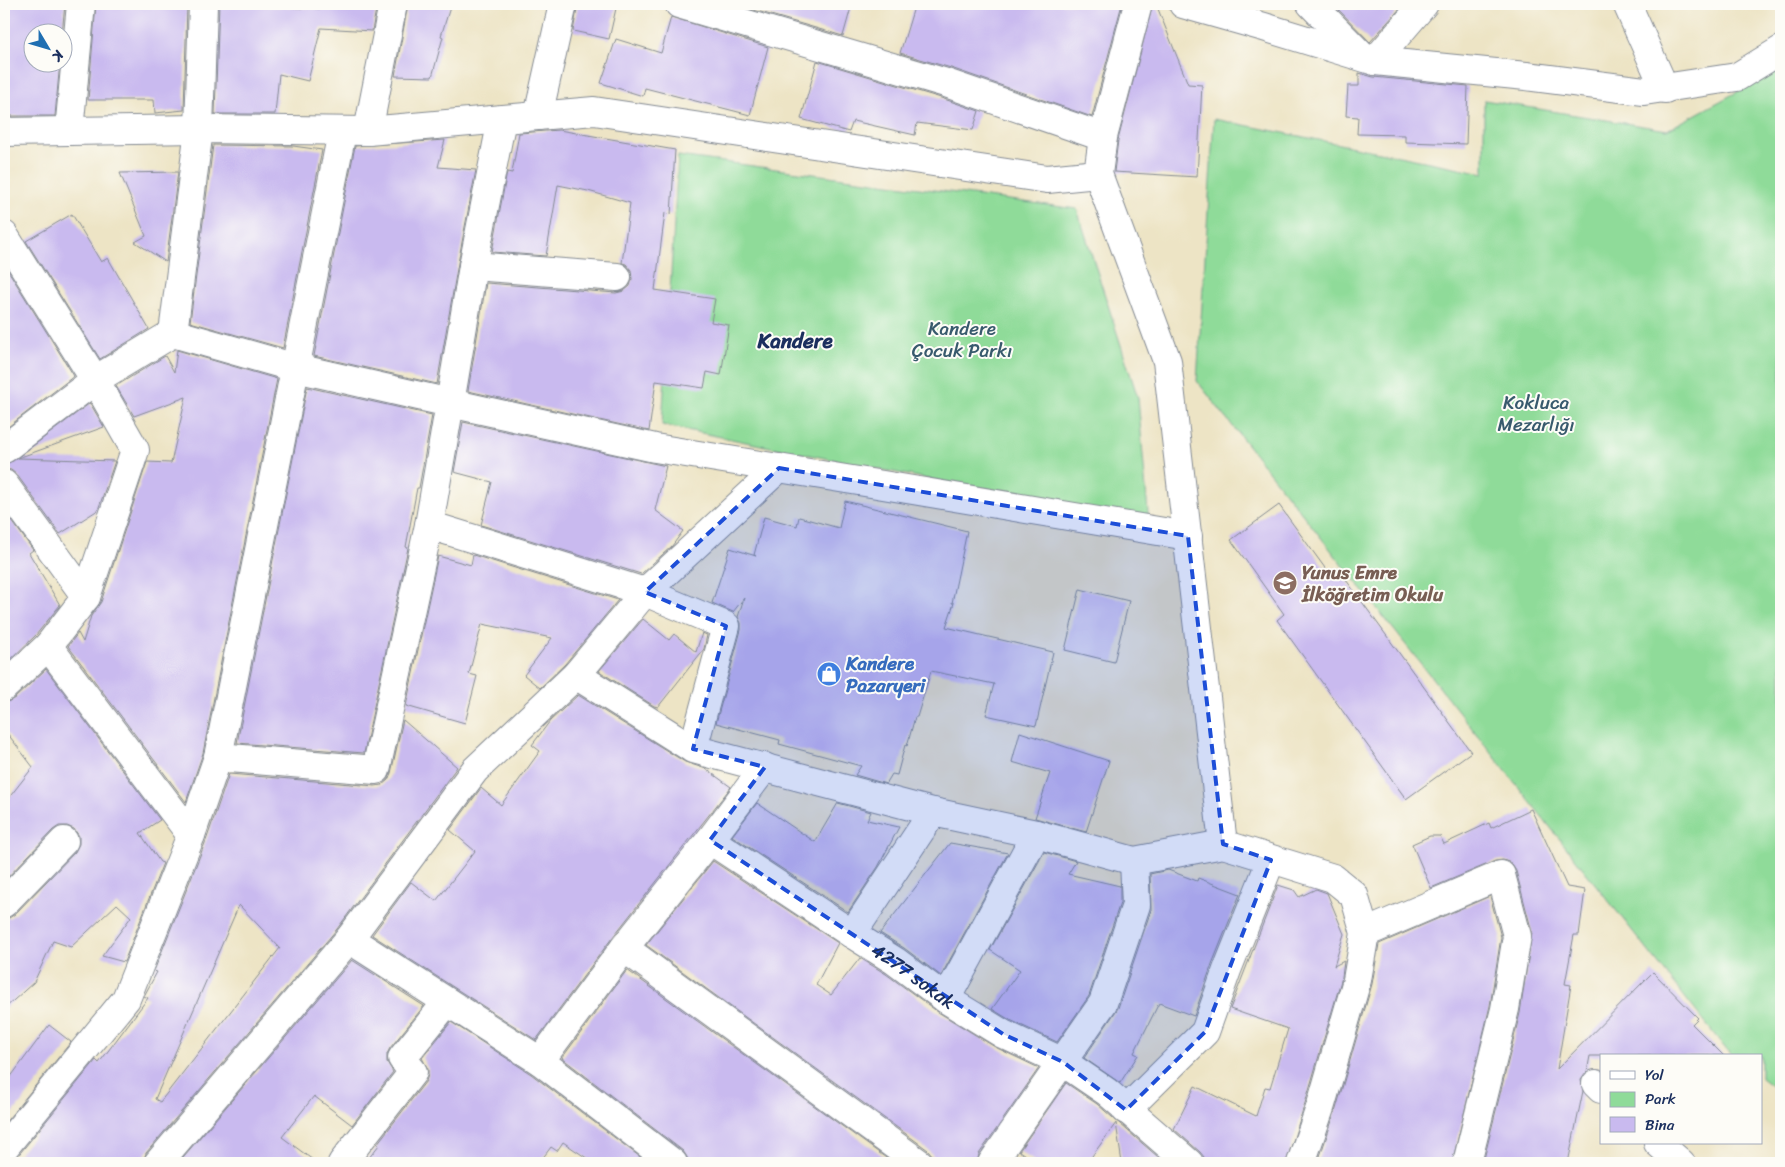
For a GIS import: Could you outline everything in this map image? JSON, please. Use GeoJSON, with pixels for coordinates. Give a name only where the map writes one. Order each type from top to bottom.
{"type":"FeatureCollection","features":[{"type":"Feature","properties":{"kind":"street"},"geometry":{"type":"LineString","coordinates":[[69,131],[81,4]]}},
{"type":"Feature","properties":{"kind":"street"},"geometry":{"type":"LineString","coordinates":[[173,333],[198,129],[204,4]]}},
{"type":"Feature","properties":{"kind":"street"},"geometry":{"type":"LineString","coordinates":[[4,1148],[126,999],[191,835],[218,757],[296,368],[355,131],[393,4]]}},
{"type":"Feature","properties":{"kind":"street"},"geometry":{"type":"LineString","coordinates":[[538,116],[563,4]]}},
{"type":"Feature","properties":{"kind":"street"},"geometry":{"type":"LineString","coordinates":[[679,4],[946,83],[1104,137]]}},
{"type":"Feature","properties":{"kind":"street"},"geometry":{"type":"LineString","coordinates":[[1138,4],[1104,137],[1098,174],[1168,361],[1223,844]]}},
{"type":"Feature","properties":{"kind":"street"},"geometry":{"type":"LineString","coordinates":[[1183,4],[1369,60],[1526,76],[1644,91],[1737,77],[1781,50]]}},
{"type":"Feature","properties":{"kind":"street"},"geometry":{"type":"LineString","coordinates":[[1310,4],[1369,60]]}},
{"type":"Feature","properties":{"kind":"street"},"geometry":{"type":"LineString","coordinates":[[1369,60],[1424,4]]}},
{"type":"Feature","properties":{"kind":"street"},"geometry":{"type":"LineString","coordinates":[[1633,7],[1665,89]]}},
{"type":"Feature","properties":{"kind":"street"},"geometry":{"type":"LineString","coordinates":[[4,132],[198,129],[355,131],[594,111],[1047,179],[1098,174]]}},
{"type":"Feature","properties":{"kind":"street"},"geometry":{"type":"LineString","coordinates":[[218,757],[376,770],[429,525],[473,266],[502,119]]}},
{"type":"Feature","properties":{"kind":"street"},"geometry":{"type":"LineString","coordinates":[[4,235],[135,450],[86,597],[48,646],[4,687]]}},
{"type":"Feature","properties":{"kind":"street"},"geometry":{"type":"LineString","coordinates":[[473,266],[617,277]]}},
{"type":"Feature","properties":{"kind":"street"},"geometry":{"type":"LineString","coordinates":[[4,449],[94,380],[173,333],[296,368],[655,448],[1188,536]]}},
{"type":"Feature","properties":{"kind":"street"},"geometry":{"type":"LineString","coordinates":[[158,1163],[349,939],[475,770],[576,675],[645,592],[779,468]]}},
{"type":"Feature","properties":{"kind":"street"},"geometry":{"type":"LineString","coordinates":[[4,484],[86,597]]}},
{"type":"Feature","properties":{"kind":"street"},"geometry":{"type":"LineString","coordinates":[[429,525],[645,592],[726,626],[693,749]]}},
{"type":"Feature","properties":{"kind":"street"},"geometry":{"type":"LineString","coordinates":[[48,646],[191,835]]}},
{"type":"Feature","properties":{"kind":"street"},"geometry":{"type":"LineString","coordinates":[[576,675],[693,749],[933,812],[1036,834],[1134,861],[1223,844],[1333,878],[1354,894],[1365,933],[1357,980],[1321,1105],[1301,1163]]}},
{"type":"Feature","properties":{"kind":"street"},"geometry":{"type":"LineString","coordinates":[[540,1062],[624,948],[765,767]]}},
{"type":"Feature","properties":{"kind":"street"},"geometry":{"type":"LineString","coordinates":[[852,934],[933,812]]}},
{"type":"Feature","properties":{"kind":"street"},"geometry":{"type":"LineString","coordinates":[[946,998],[1036,834]]}},
{"type":"Feature","properties":{"kind":"street","name":"4277 sokak"},"geometry":{"type":"LineString","coordinates":[[710,840],[1003,1034],[1063,1062],[1107,1092],[1189,1163]]}},
{"type":"Feature","properties":{"kind":"street"},"geometry":{"type":"LineString","coordinates":[[4,903],[64,841]]}},
{"type":"Feature","properties":{"kind":"street"},"geometry":{"type":"LineString","coordinates":[[1126,1110],[1205,1032],[1270,860]]}},
{"type":"Feature","properties":{"kind":"street"},"geometry":{"type":"LineString","coordinates":[[992,1163],[1103,1003],[1136,905],[1134,861]]}},
{"type":"Feature","properties":{"kind":"street"},"geometry":{"type":"LineString","coordinates":[[1365,933],[1501,874],[1517,936],[1505,1009],[1467,1163]]}},
{"type":"Feature","properties":{"kind":"street"},"geometry":{"type":"LineString","coordinates":[[349,939],[540,1062],[673,1163]]}},
{"type":"Feature","properties":{"kind":"street"},"geometry":{"type":"LineString","coordinates":[[624,948],[919,1163]]}},
{"type":"Feature","properties":{"kind":"street"},"geometry":{"type":"LineString","coordinates":[[342,1163],[413,1072],[402,1058],[447,1002]]}},
{"type":"Feature","properties":{"kind":"street"},"geometry":{"type":"LineString","coordinates":[[1659,1144],[1681,1163]]}},
{"type":"Feature","properties":{"kind":"highlighted area"},"geometry":{"type":"Polygon","coordinates":[[[779,468],[1188,536],[1223,844],[1271,860],[1205,1032],[1126,1110],[1063,1062],[1003,1034],[710,840],[765,767],[693,749],[726,626],[645,592],[779,468]]]}},
{"type":"Feature","properties":{"kind":"green space","name":"Kokluca Mezarlığı"},"geometry":{"type":"Polygon","coordinates":[[[1781,68],[1781,1093],[1762,1079],[1762,1054],[1729,1053],[1197,381],[1214,119],[1484,173],[1484,100],[1667,130],[1781,68]]]}},
{"type":"Feature","properties":{"kind":"green space","name":"Kandere Çocuk Parkı"},"geometry":{"type":"Polygon","coordinates":[[[678,156],[1077,209],[1138,398],[1149,524],[662,425],[678,156]]]}},
{"type":"Feature","properties":{"kind":"building"},"geometry":{"type":"Polygon","coordinates":[[[4,4],[65,4],[63,22],[22,22],[22,72],[59,72],[55,116],[4,116],[4,4]]]}},
{"type":"Feature","properties":{"kind":"building"},"geometry":{"type":"Polygon","coordinates":[[[96,4],[187,4],[184,110],[155,113],[154,100],[88,100],[96,4]]]}},
{"type":"Feature","properties":{"kind":"building"},"geometry":{"type":"Polygon","coordinates":[[[219,4],[324,9],[324,4],[377,4],[372,31],[321,28],[308,81],[279,74],[275,114],[215,114],[219,4]]]}},
{"type":"Feature","properties":{"kind":"building"},"geometry":{"type":"Polygon","coordinates":[[[408,4],[451,4],[441,36],[443,37],[432,77],[395,76],[408,4]]]}},
{"type":"Feature","properties":{"kind":"building"},"geometry":{"type":"Polygon","coordinates":[[[578,4],[617,4],[609,39],[573,31],[578,4]]]}},
{"type":"Feature","properties":{"kind":"building"},"geometry":{"type":"Polygon","coordinates":[[[733,4],[852,4],[843,36],[733,4]]]}},
{"type":"Feature","properties":{"kind":"building"},"geometry":{"type":"Polygon","coordinates":[[[915,4],[1122,4],[1092,117],[951,68],[900,53],[915,4]]]}},
{"type":"Feature","properties":{"kind":"building"},"geometry":{"type":"Polygon","coordinates":[[[1153,4],[1156,4],[1188,84],[1202,85],[1197,177],[1114,172],[1118,140],[1153,4]]]}},
{"type":"Feature","properties":{"kind":"building"},"geometry":{"type":"Polygon","coordinates":[[[1333,4],[1404,4],[1370,42],[1333,4]]]}},
{"type":"Feature","properties":{"kind":"building"},"geometry":{"type":"Polygon","coordinates":[[[671,17],[768,47],[750,115],[645,88],[643,96],[601,83],[616,39],[661,53],[671,17]]]}},
{"type":"Feature","properties":{"kind":"building"},"geometry":{"type":"Polygon","coordinates":[[[817,61],[979,111],[973,130],[917,123],[915,135],[853,121],[849,132],[801,119],[817,61]]]}},
{"type":"Feature","properties":{"kind":"building"},"geometry":{"type":"Polygon","coordinates":[[[1359,73],[1373,77],[1468,86],[1466,144],[1405,142],[1405,135],[1357,134],[1358,117],[1346,116],[1348,86],[1359,86],[1359,73]]]}},
{"type":"Feature","properties":{"kind":"building"},"geometry":{"type":"Polygon","coordinates":[[[559,130],[675,150],[671,215],[665,213],[655,290],[715,299],[711,322],[729,325],[721,375],[707,372],[704,388],[656,381],[649,431],[468,391],[486,283],[616,293],[624,291],[630,286],[632,279],[631,270],[626,264],[622,263],[630,203],[588,191],[558,185],[546,256],[492,252],[507,172],[512,173],[519,133],[559,130]]]}},
{"type":"Feature","properties":{"kind":"building"},"geometry":{"type":"Polygon","coordinates":[[[445,140],[438,167],[476,170],[437,384],[314,356],[355,146],[445,140]]]}},
{"type":"Feature","properties":{"kind":"building"},"geometry":{"type":"Polygon","coordinates":[[[213,145],[293,146],[322,150],[283,348],[190,322],[213,145]]]}},
{"type":"Feature","properties":{"kind":"building"},"geometry":{"type":"Polygon","coordinates":[[[178,172],[166,262],[135,242],[146,236],[120,173],[178,172]]]}},
{"type":"Feature","properties":{"kind":"building"},"geometry":{"type":"Polygon","coordinates":[[[72,214],[101,262],[108,258],[149,329],[100,359],[26,241],[72,214]]]}},
{"type":"Feature","properties":{"kind":"building"},"geometry":{"type":"Polygon","coordinates":[[[4,264],[74,376],[4,430],[4,264]]]}},
{"type":"Feature","properties":{"kind":"building"},"geometry":{"type":"Polygon","coordinates":[[[177,350],[277,379],[203,753],[186,802],[68,646],[78,633],[83,642],[91,616],[101,602],[147,462],[171,463],[186,397],[134,416],[116,386],[165,356],[174,372],[177,350]]]}},
{"type":"Feature","properties":{"kind":"building"},"geometry":{"type":"Polygon","coordinates":[[[307,387],[432,415],[406,547],[408,548],[364,753],[237,743],[307,387]]]}},
{"type":"Feature","properties":{"kind":"building"},"geometry":{"type":"Polygon","coordinates":[[[90,403],[104,427],[18,458],[115,461],[98,510],[60,534],[17,475],[11,470],[4,469],[4,464],[13,461],[90,403]]]}},
{"type":"Feature","properties":{"kind":"building"},"geometry":{"type":"Polygon","coordinates":[[[463,422],[666,466],[655,510],[683,531],[672,546],[641,574],[481,525],[492,482],[454,472],[463,422]]]}},
{"type":"Feature","properties":{"kind":"building","name":"Kandere Pazaryeri"},"geometry":{"type":"Polygon","coordinates":[[[845,501],[967,531],[952,603],[954,603],[946,627],[1053,652],[1036,726],[986,715],[994,684],[931,671],[907,746],[905,745],[897,775],[892,774],[886,784],[855,775],[861,766],[779,744],[780,740],[716,723],[741,630],[741,623],[738,617],[744,598],[733,612],[712,603],[730,548],[756,556],[754,555],[764,517],[797,526],[799,517],[839,528],[845,501]]]}},
{"type":"Feature","properties":{"kind":"building"},"geometry":{"type":"Polygon","coordinates":[[[1279,505],[1333,579],[1341,573],[1471,752],[1406,799],[1277,620],[1284,614],[1231,540],[1279,505]]]}},
{"type":"Feature","properties":{"kind":"building"},"geometry":{"type":"Polygon","coordinates":[[[4,510],[33,550],[29,553],[60,605],[36,635],[4,666],[4,510]]]}},
{"type":"Feature","properties":{"kind":"building"},"geometry":{"type":"Polygon","coordinates":[[[473,555],[618,600],[565,664],[540,688],[524,675],[552,638],[482,624],[469,674],[477,676],[465,723],[406,706],[438,556],[471,565],[473,555]]]}},
{"type":"Feature","properties":{"kind":"building"},"geometry":{"type":"Polygon","coordinates":[[[1080,589],[1129,601],[1114,662],[1065,650],[1080,589]]]}},
{"type":"Feature","properties":{"kind":"building"},"geometry":{"type":"Polygon","coordinates":[[[643,619],[669,640],[674,634],[696,652],[702,633],[707,635],[704,649],[658,707],[599,671],[643,619]]]}},
{"type":"Feature","properties":{"kind":"building"},"geometry":{"type":"Polygon","coordinates":[[[46,669],[160,820],[140,833],[160,862],[163,863],[124,962],[102,956],[131,917],[117,904],[71,947],[53,941],[34,982],[4,1009],[4,918],[9,918],[15,914],[75,852],[79,844],[79,836],[74,829],[67,826],[59,826],[4,881],[4,804],[33,767],[4,729],[4,704],[15,698],[46,669]]]}},
{"type":"Feature","properties":{"kind":"building"},"geometry":{"type":"Polygon","coordinates":[[[578,695],[685,762],[706,769],[731,787],[612,938],[536,1040],[372,935],[411,882],[436,901],[475,851],[450,830],[481,788],[501,805],[540,751],[532,745],[550,721],[578,695]]]}},
{"type":"Feature","properties":{"kind":"building"},"geometry":{"type":"Polygon","coordinates":[[[403,720],[457,767],[337,929],[146,1153],[143,1163],[4,1163],[16,1158],[96,1060],[99,1063],[148,998],[144,996],[157,972],[154,971],[207,838],[229,774],[375,786],[382,785],[388,780],[403,720]],[[239,905],[155,1099],[160,1102],[280,948],[239,905]]]}},
{"type":"Feature","properties":{"kind":"building"},"geometry":{"type":"Polygon","coordinates":[[[1020,732],[1109,761],[1086,832],[1035,818],[1050,773],[1012,762],[1020,732]]]}},
{"type":"Feature","properties":{"kind":"building"},"geometry":{"type":"Polygon","coordinates":[[[757,803],[815,842],[838,803],[871,812],[867,820],[899,827],[878,867],[848,912],[732,836],[757,803]]]}},
{"type":"Feature","properties":{"kind":"building"},"geometry":{"type":"Polygon","coordinates":[[[1531,809],[1567,887],[1585,890],[1579,935],[1574,935],[1565,984],[1571,985],[1557,1069],[1653,972],[1698,1018],[1692,1024],[1722,1054],[1600,1054],[1600,1056],[1590,1056],[1587,1072],[1581,1080],[1583,1091],[1568,1163],[1483,1163],[1520,1013],[1532,932],[1516,871],[1511,863],[1503,860],[1495,861],[1431,888],[1412,844],[1430,836],[1440,836],[1444,844],[1489,823],[1491,828],[1531,809]]]}},
{"type":"Feature","properties":{"kind":"building"},"geometry":{"type":"Polygon","coordinates":[[[950,843],[1008,853],[941,976],[904,948],[880,933],[950,843]]]}},
{"type":"Feature","properties":{"kind":"building"},"geometry":{"type":"Polygon","coordinates":[[[1044,852],[1076,861],[1068,874],[1120,886],[1120,903],[1089,996],[1057,1042],[1010,1020],[992,1009],[1020,970],[990,950],[1044,852]]]}},
{"type":"Feature","properties":{"kind":"building"},"geometry":{"type":"Polygon","coordinates":[[[713,861],[838,943],[816,985],[831,995],[860,958],[886,974],[938,1012],[995,1047],[1039,1068],[979,1154],[977,1163],[934,1163],[933,1156],[928,1150],[646,945],[713,861]]]}},
{"type":"Feature","properties":{"kind":"building"},"geometry":{"type":"Polygon","coordinates":[[[1168,870],[1197,881],[1198,878],[1240,894],[1212,964],[1194,1016],[1159,1003],[1134,1053],[1138,1055],[1120,1083],[1084,1058],[1118,1008],[1151,910],[1150,874],[1168,870]]]}},
{"type":"Feature","properties":{"kind":"building"},"geometry":{"type":"Polygon","coordinates":[[[1278,885],[1294,890],[1299,897],[1316,889],[1327,893],[1344,934],[1334,966],[1344,961],[1342,977],[1286,1163],[1204,1163],[1204,1157],[1200,1152],[1174,1129],[1195,1086],[1256,1116],[1265,1087],[1270,1088],[1288,1029],[1230,1009],[1278,885]]]}},
{"type":"Feature","properties":{"kind":"building"},"geometry":{"type":"Polygon","coordinates":[[[1490,896],[1501,937],[1490,1006],[1452,1163],[1318,1162],[1336,1109],[1372,984],[1379,944],[1490,896]]]}},
{"type":"Feature","properties":{"kind":"building"},"geometry":{"type":"Polygon","coordinates":[[[352,960],[424,1006],[387,1054],[387,1062],[393,1072],[352,1125],[314,1096],[282,1137],[317,1163],[178,1163],[352,960]]]}},
{"type":"Feature","properties":{"kind":"building"},"geometry":{"type":"Polygon","coordinates":[[[627,970],[893,1163],[688,1163],[683,1151],[562,1058],[627,970]]]}},
{"type":"Feature","properties":{"kind":"building"},"geometry":{"type":"Polygon","coordinates":[[[451,1022],[531,1074],[648,1163],[594,1163],[563,1142],[557,1151],[551,1147],[539,1163],[365,1163],[379,1145],[377,1144],[426,1081],[428,1069],[422,1058],[451,1022]]]}},
{"type":"Feature","properties":{"kind":"building"},"geometry":{"type":"Polygon","coordinates":[[[49,1025],[71,1042],[4,1124],[4,1086],[49,1025]]]}},
{"type":"Feature","properties":{"kind":"building"},"geometry":{"type":"Polygon","coordinates":[[[1066,1083],[1097,1104],[1165,1163],[1122,1163],[1116,1123],[1087,1163],[1037,1163],[1019,1151],[1066,1083]]]}},
{"type":"Feature","properties":{"kind":"place","name":"Yunus Emre İlköğretim Okulu"},"geometry":{"type":"Point","coordinates":[1285,583]}},
{"type":"Feature","properties":{"kind":"place","name":"Kandere Pazaryeri"},"geometry":{"type":"Point","coordinates":[829,674]}},
{"type":"Feature","properties":{"kind":"district","name":"Kandere"},"geometry":{"type":"Point","coordinates":[795,341]}}]}
